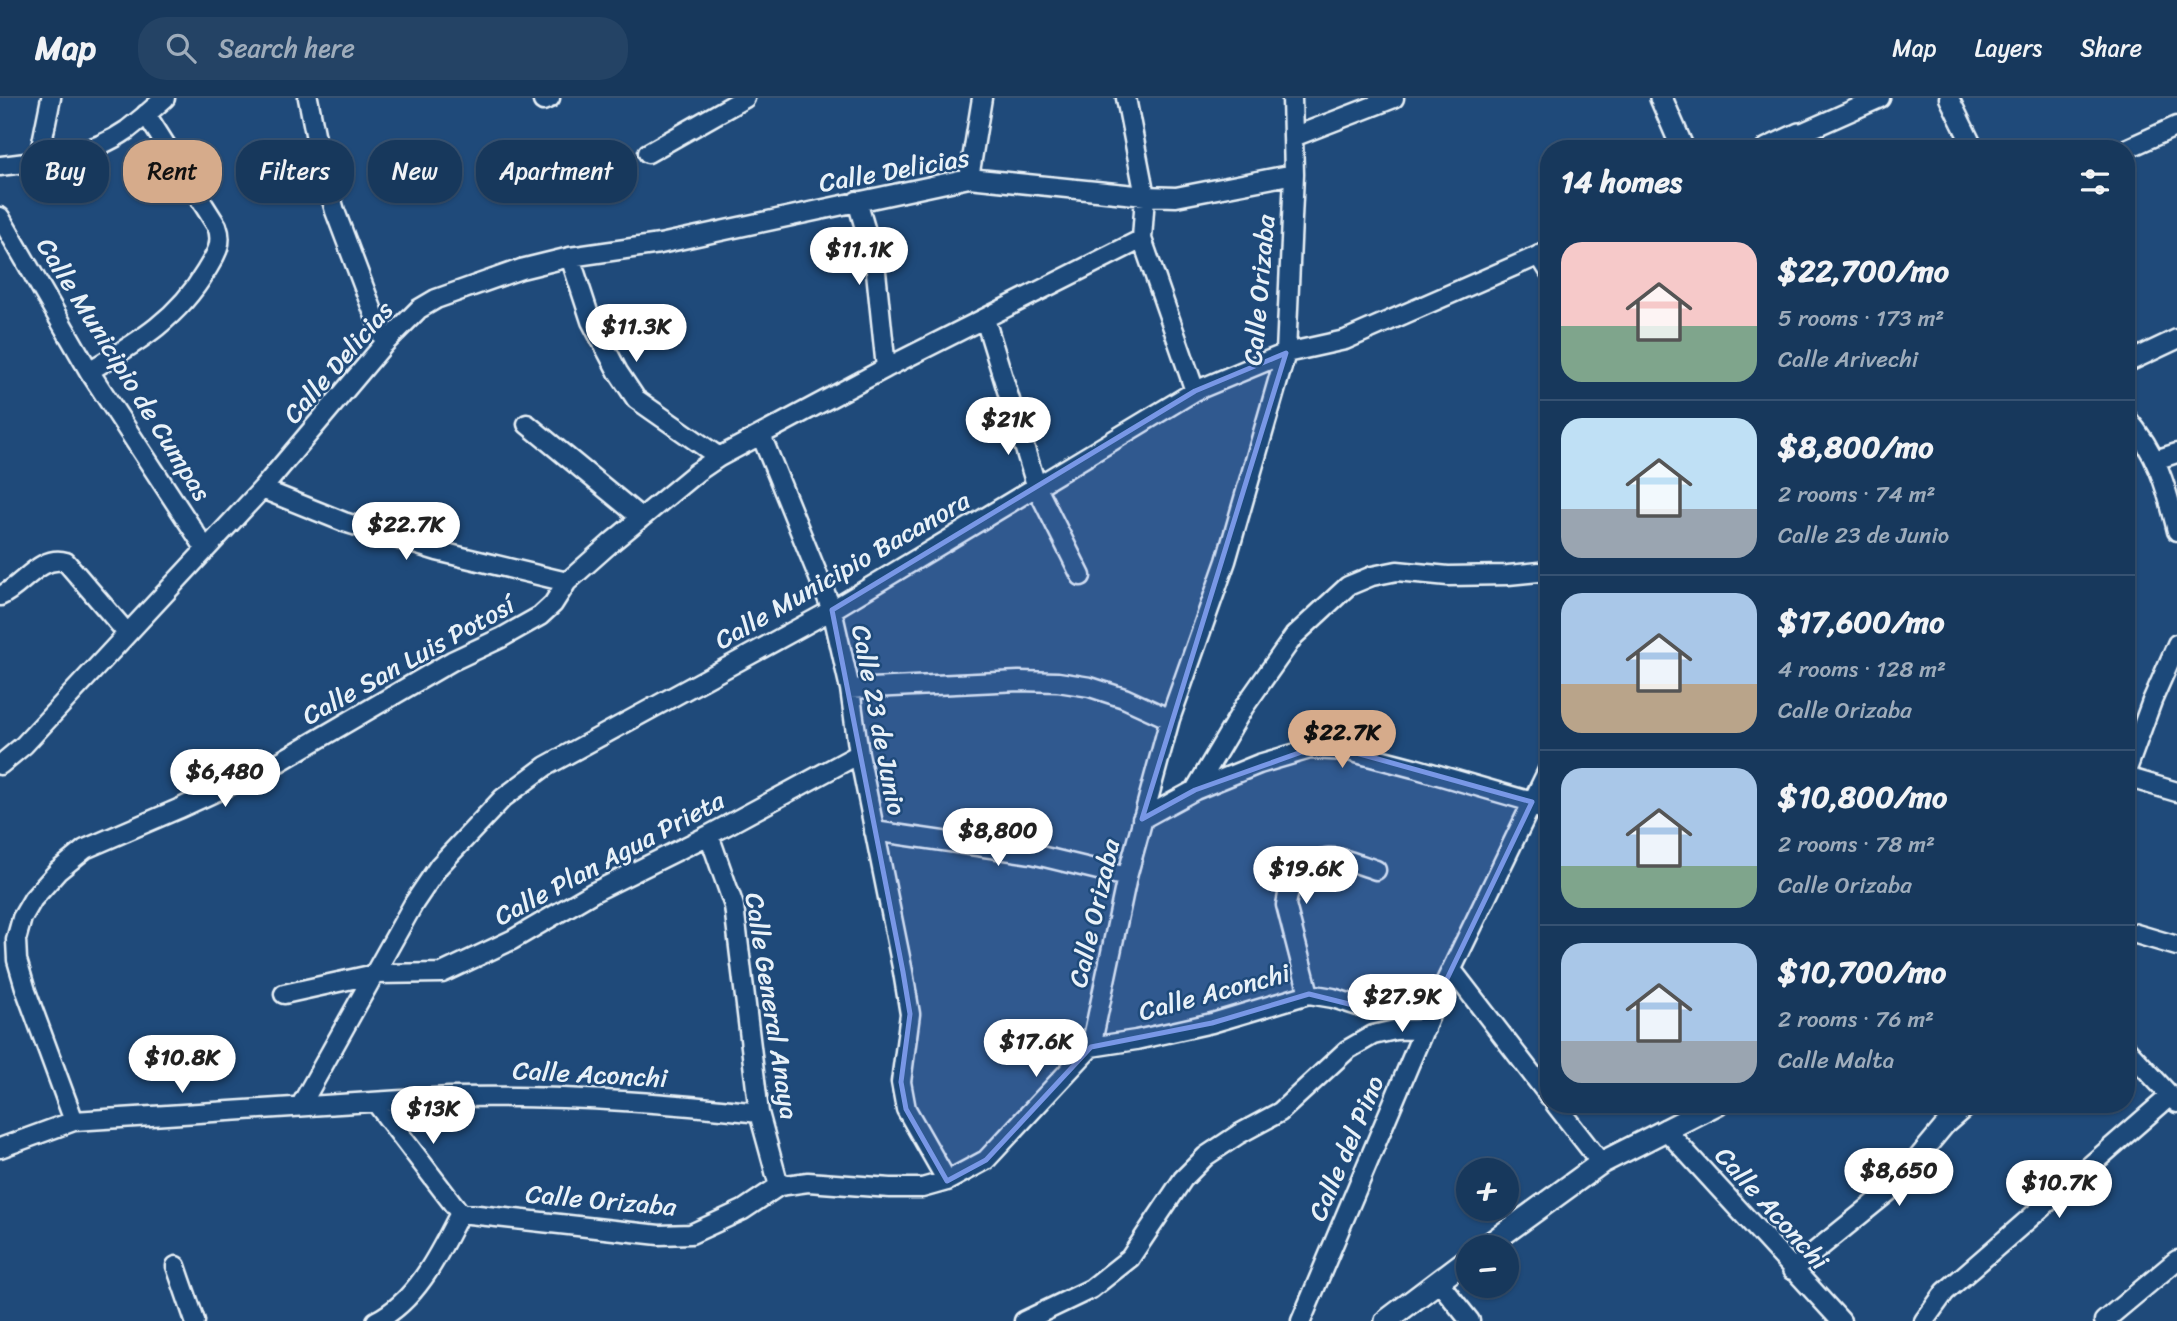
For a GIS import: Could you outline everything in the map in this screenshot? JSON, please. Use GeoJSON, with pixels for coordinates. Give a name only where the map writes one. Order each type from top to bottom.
{"type":"FeatureCollection","features":[{"type":"Feature","properties":{"kind":"street"},"geometry":{"type":"LineString","coordinates":[[42,140],[51,98]]}},
{"type":"Feature","properties":{"kind":"street"},"geometry":{"type":"LineString","coordinates":[[108,140],[125,131],[165,98]]}},
{"type":"Feature","properties":{"kind":"street"},"geometry":{"type":"LineString","coordinates":[[308,98],[335,211],[385,343]]}},
{"type":"Feature","properties":{"kind":"street"},"geometry":{"type":"LineString","coordinates":[[648,153],[745,98]]}},
{"type":"Feature","properties":{"kind":"street"},"geometry":{"type":"LineString","coordinates":[[969,178],[982,98]]}},
{"type":"Feature","properties":{"kind":"street"},"geometry":{"type":"LineString","coordinates":[[1126,98],[1146,196],[1142,239],[1195,391]]}},
{"type":"Feature","properties":{"kind":"street","name":"Calle Orizaba"},"geometry":{"type":"LineString","coordinates":[[460,1213],[659,1235],[691,1234],[743,1210],[779,1186],[808,1182],[922,1188],[947,1181],[986,1160],[1091,1047],[1128,877],[1170,719],[1226,561],[1286,353],[1294,174],[1292,98]]}},
{"type":"Feature","properties":{"kind":"street"},"geometry":{"type":"LineString","coordinates":[[1293,137],[1394,98]]}},
{"type":"Feature","properties":{"kind":"street"},"geometry":{"type":"LineString","coordinates":[[1661,98],[1678,140]]}},
{"type":"Feature","properties":{"kind":"street"},"geometry":{"type":"LineString","coordinates":[[1806,140],[1880,98]]}},
{"type":"Feature","properties":{"kind":"street"},"geometry":{"type":"LineString","coordinates":[[1950,98],[1970,140]]}},
{"type":"Feature","properties":{"kind":"street"},"geometry":{"type":"LineString","coordinates":[[89,371],[142,339],[167,320],[202,279],[218,251],[220,241],[217,226],[146,114]]}},
{"type":"Feature","properties":{"kind":"street"},"geometry":{"type":"LineString","coordinates":[[2135,145],[2177,127]]}},
{"type":"Feature","properties":{"kind":"street"},"geometry":{"type":"LineString","coordinates":[[0,166],[21,164]]}},
{"type":"Feature","properties":{"kind":"street","name":"Calle Delicias"},"geometry":{"type":"LineString","coordinates":[[0,765],[24,745],[262,489],[385,343],[419,309],[436,299],[521,269],[570,257],[660,244],[969,178],[1177,197],[1294,174]]}},
{"type":"Feature","properties":{"kind":"street"},"geometry":{"type":"LineString","coordinates":[[857,201],[875,262],[886,368]]}},
{"type":"Feature","properties":{"kind":"street","name":"Calle Municipio de Cumpas"},"geometry":{"type":"LineString","coordinates":[[0,216],[89,371],[205,548]]}},
{"type":"Feature","properties":{"kind":"street","name":"Calle San Luis Potosí"},"geometry":{"type":"LineString","coordinates":[[74,1121],[17,960],[16,940],[22,918],[33,899],[58,871],[85,849],[274,765],[452,660],[525,626],[553,604],[567,582],[640,517],[719,457],[886,368],[1142,239]]}},
{"type":"Feature","properties":{"kind":"street"},"geometry":{"type":"LineString","coordinates":[[570,257],[591,321],[636,399],[719,457]]}},
{"type":"Feature","properties":{"kind":"street","name":"Calle Municipio Bacanora"},"geometry":{"type":"LineString","coordinates":[[302,1105],[414,903],[439,866],[503,799],[545,766],[832,610],[1195,391],[1286,353],[1345,340],[1540,261]]}},
{"type":"Feature","properties":{"kind":"street"},"geometry":{"type":"LineString","coordinates":[[985,319],[1037,488],[1081,576]]}},
{"type":"Feature","properties":{"kind":"street"},"geometry":{"type":"LineString","coordinates":[[2135,359],[2177,339]]}},
{"type":"Feature","properties":{"kind":"street"},"geometry":{"type":"LineString","coordinates":[[527,424],[640,517]]}},
{"type":"Feature","properties":{"kind":"street"},"geometry":{"type":"LineString","coordinates":[[2135,428],[2144,438],[2168,492],[2177,531]]}},
{"type":"Feature","properties":{"kind":"street","name":"Calle 23 de Junio"},"geometry":{"type":"LineString","coordinates":[[761,435],[832,610],[850,689],[859,754],[894,922],[909,1014],[901,1082],[906,1109],[947,1181]]}},
{"type":"Feature","properties":{"kind":"street"},"geometry":{"type":"LineString","coordinates":[[2155,460],[2177,453]]}},
{"type":"Feature","properties":{"kind":"street"},"geometry":{"type":"LineString","coordinates":[[262,489],[344,522],[438,551],[567,582]]}},
{"type":"Feature","properties":{"kind":"street"},"geometry":{"type":"LineString","coordinates":[[0,596],[46,562],[60,560],[66,562],[127,633]]}},
{"type":"Feature","properties":{"kind":"street"},"geometry":{"type":"LineString","coordinates":[[1195,790],[1244,707],[1294,636],[1348,586],[1372,576],[1397,571],[1448,576],[1540,572]]}},
{"type":"Feature","properties":{"kind":"street"},"geometry":{"type":"LineString","coordinates":[[2135,747],[2177,644]]}},
{"type":"Feature","properties":{"kind":"street"},"geometry":{"type":"LineString","coordinates":[[850,689],[1019,681],[1058,682],[1090,687],[1124,698],[1170,719]]}},
{"type":"Feature","properties":{"kind":"street"},"geometry":{"type":"LineString","coordinates":[[1142,820],[1195,790],[1259,764],[1310,748],[1349,751],[1532,802],[1540,808]]}},
{"type":"Feature","properties":{"kind":"street","name":"Calle Plan Agua Prieta"},"geometry":{"type":"LineString","coordinates":[[284,994],[375,974],[442,973],[512,940],[594,892],[709,835],[859,754]]}},
{"type":"Feature","properties":{"kind":"street"},"geometry":{"type":"LineString","coordinates":[[2135,780],[2177,792]]}},
{"type":"Feature","properties":{"kind":"street","name":"Calle del Pino"},"geometry":{"type":"LineString","coordinates":[[1301,1321],[1433,1008],[1540,786]]}},
{"type":"Feature","properties":{"kind":"street"},"geometry":{"type":"LineString","coordinates":[[874,831],[1032,854],[1128,877]]}},
{"type":"Feature","properties":{"kind":"street","name":"Calle General Anaya"},"geometry":{"type":"LineString","coordinates":[[709,835],[734,906],[759,1113],[779,1186]]}},
{"type":"Feature","properties":{"kind":"street"},"geometry":{"type":"LineString","coordinates":[[1309,994],[1286,905],[1292,874],[1314,860],[1334,857],[1376,870]]}},
{"type":"Feature","properties":{"kind":"street"},"geometry":{"type":"LineString","coordinates":[[2135,934],[2177,946]]}},
{"type":"Feature","properties":{"kind":"street"},"geometry":{"type":"LineString","coordinates":[[1452,970],[1540,1084]]}},
{"type":"Feature","properties":{"kind":"street","name":"Calle Aconchi"},"geometry":{"type":"LineString","coordinates":[[1091,1047],[1212,1023],[1309,994],[1361,1007],[1433,1008]]}},
{"type":"Feature","properties":{"kind":"street"},"geometry":{"type":"LineString","coordinates":[[1024,1321],[1091,1289],[1129,1258],[1182,1179],[1239,1134],[1280,1112],[1348,1050],[1373,1035],[1395,1030],[1424,1029]]}},
{"type":"Feature","properties":{"kind":"street"},"geometry":{"type":"LineString","coordinates":[[1924,1321],[1945,1292],[2173,1100],[2135,1058]]}},
{"type":"Feature","properties":{"kind":"street","name":"Calle Aconchi"},"geometry":{"type":"LineString","coordinates":[[376,1102],[449,1097],[602,1098],[759,1113]]}},
{"type":"Feature","properties":{"kind":"street"},"geometry":{"type":"LineString","coordinates":[[0,1148],[74,1121],[376,1102],[460,1213],[424,1277],[403,1301],[376,1321]]}},
{"type":"Feature","properties":{"kind":"street"},"geometry":{"type":"LineString","coordinates":[[1562,1113],[1601,1163]]}},
{"type":"Feature","properties":{"kind":"street"},"geometry":{"type":"LineString","coordinates":[[1502,1235],[1601,1163],[1698,1113]]}},
{"type":"Feature","properties":{"kind":"street"},"geometry":{"type":"LineString","coordinates":[[1792,1270],[1892,1189],[1945,1125],[1959,1113]]}},
{"type":"Feature","properties":{"kind":"street","name":"Calle Aconchi"},"geometry":{"type":"LineString","coordinates":[[1665,1129],[1840,1321]]}},
{"type":"Feature","properties":{"kind":"street"},"geometry":{"type":"LineString","coordinates":[[2104,1321],[2177,1260]]}},
{"type":"Feature","properties":{"kind":"street"},"geometry":{"type":"LineString","coordinates":[[176,1266],[195,1321]]}},
{"type":"Feature","properties":{"kind":"street"},"geometry":{"type":"LineString","coordinates":[[1386,1321],[1456,1268]]}},
{"type":"Feature","properties":{"kind":"street"},"geometry":{"type":"LineString","coordinates":[[1438,1281],[1470,1321]]}},
{"type":"Feature","properties":{"kind":"highlighted area"},"geometry":{"type":"Polygon","coordinates":[[[1286,353],[1142,819],[1195,790],[1310,749],[1349,751],[1532,802],[1433,1008],[1361,1007],[1309,994],[1212,1023],[1091,1047],[986,1160],[947,1181],[906,1109],[901,1082],[910,1014],[832,610],[1195,391],[1286,353]]]}}]}
